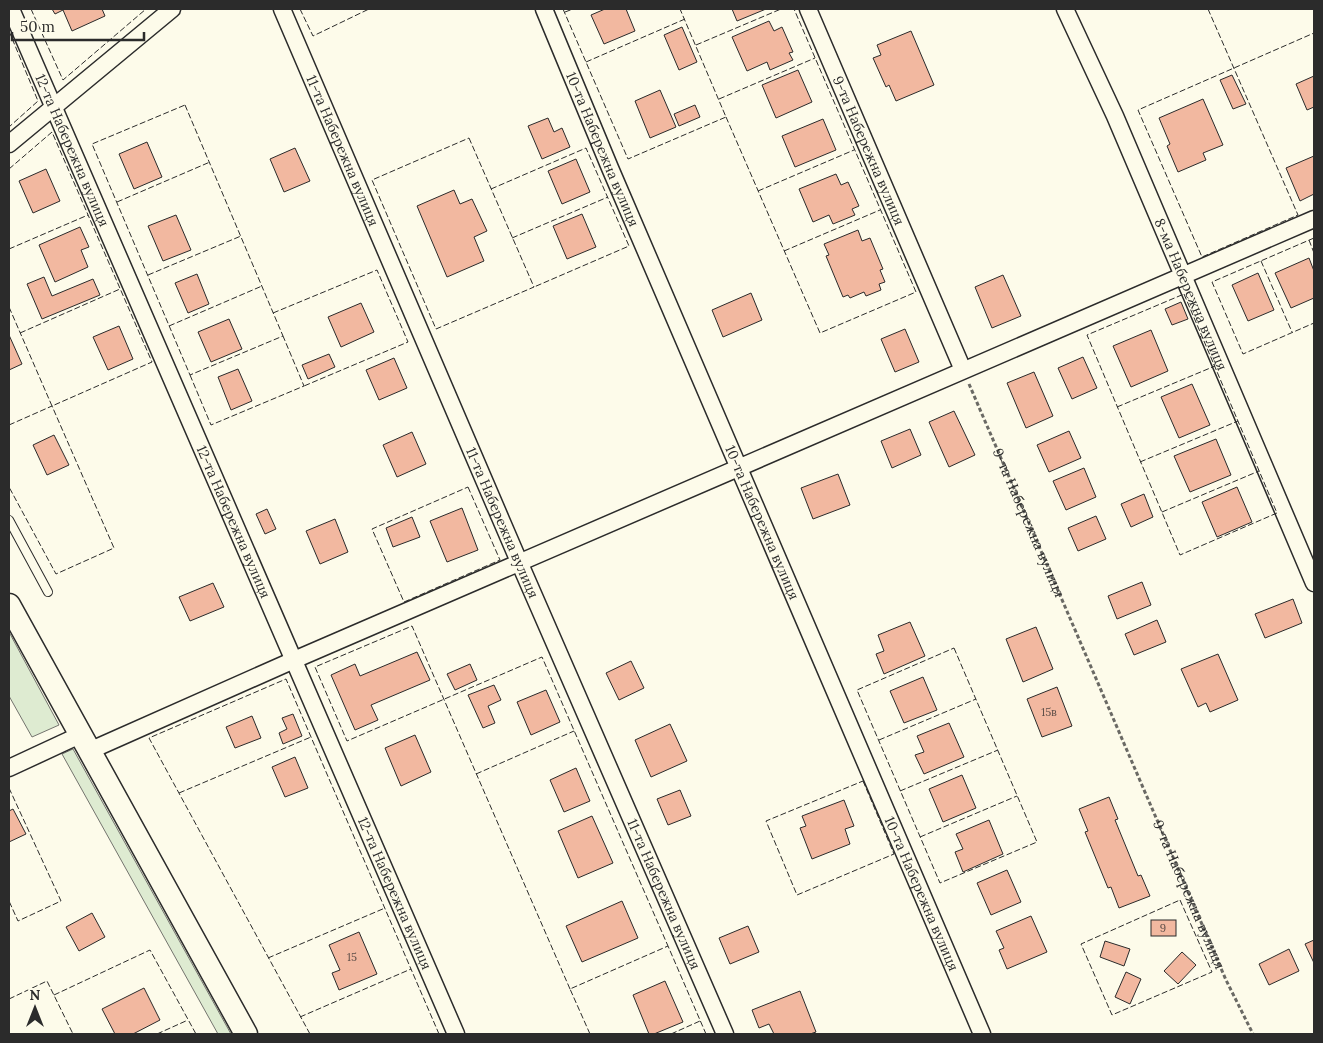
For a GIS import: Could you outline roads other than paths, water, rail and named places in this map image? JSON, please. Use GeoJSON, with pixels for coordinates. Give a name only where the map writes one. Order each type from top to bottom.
{"type":"FeatureCollection","features":[{"type":"Feature","properties":{"kind":"street","name":"12-та Набережна вулиця"},"geometry":{"type":"LineString","coordinates":[[12,9],[456,1034]]}},
{"type":"Feature","properties":{"kind":"street"},"geometry":{"type":"LineString","coordinates":[[9,144],[172,9]]}},
{"type":"Feature","properties":{"kind":"street","name":"11-та Набережна вулиця"},"geometry":{"type":"LineString","coordinates":[[282,9],[520,564],[725,1034]]}},
{"type":"Feature","properties":{"kind":"street","name":"10-та Набережна вулиця"},"geometry":{"type":"LineString","coordinates":[[544,9],[610,168],[982,1034]]}},
{"type":"Feature","properties":{"kind":"street","name":"9-та Набережна вулиця"},"geometry":{"type":"LineString","coordinates":[[808,9],[963,370]]}},
{"type":"Feature","properties":{"kind":"street","name":"8-ма Набережна вулиця"},"geometry":{"type":"LineString","coordinates":[[1065,9],[1115,116],[1182,275],[1220,358],[1314,583]]}},
{"type":"Feature","properties":{"kind":"street"},"geometry":{"type":"LineString","coordinates":[[9,768],[84,743],[294,660],[520,564],[1314,219]]}},
{"type":"Feature","properties":{"kind":"street"},"geometry":{"type":"LineString","coordinates":[[9,605],[246,1034]]}},
{"type":"Feature","properties":{"kind":"lane"},"geometry":{"type":"LineString","coordinates":[[9,520],[48,592]]}}]}
